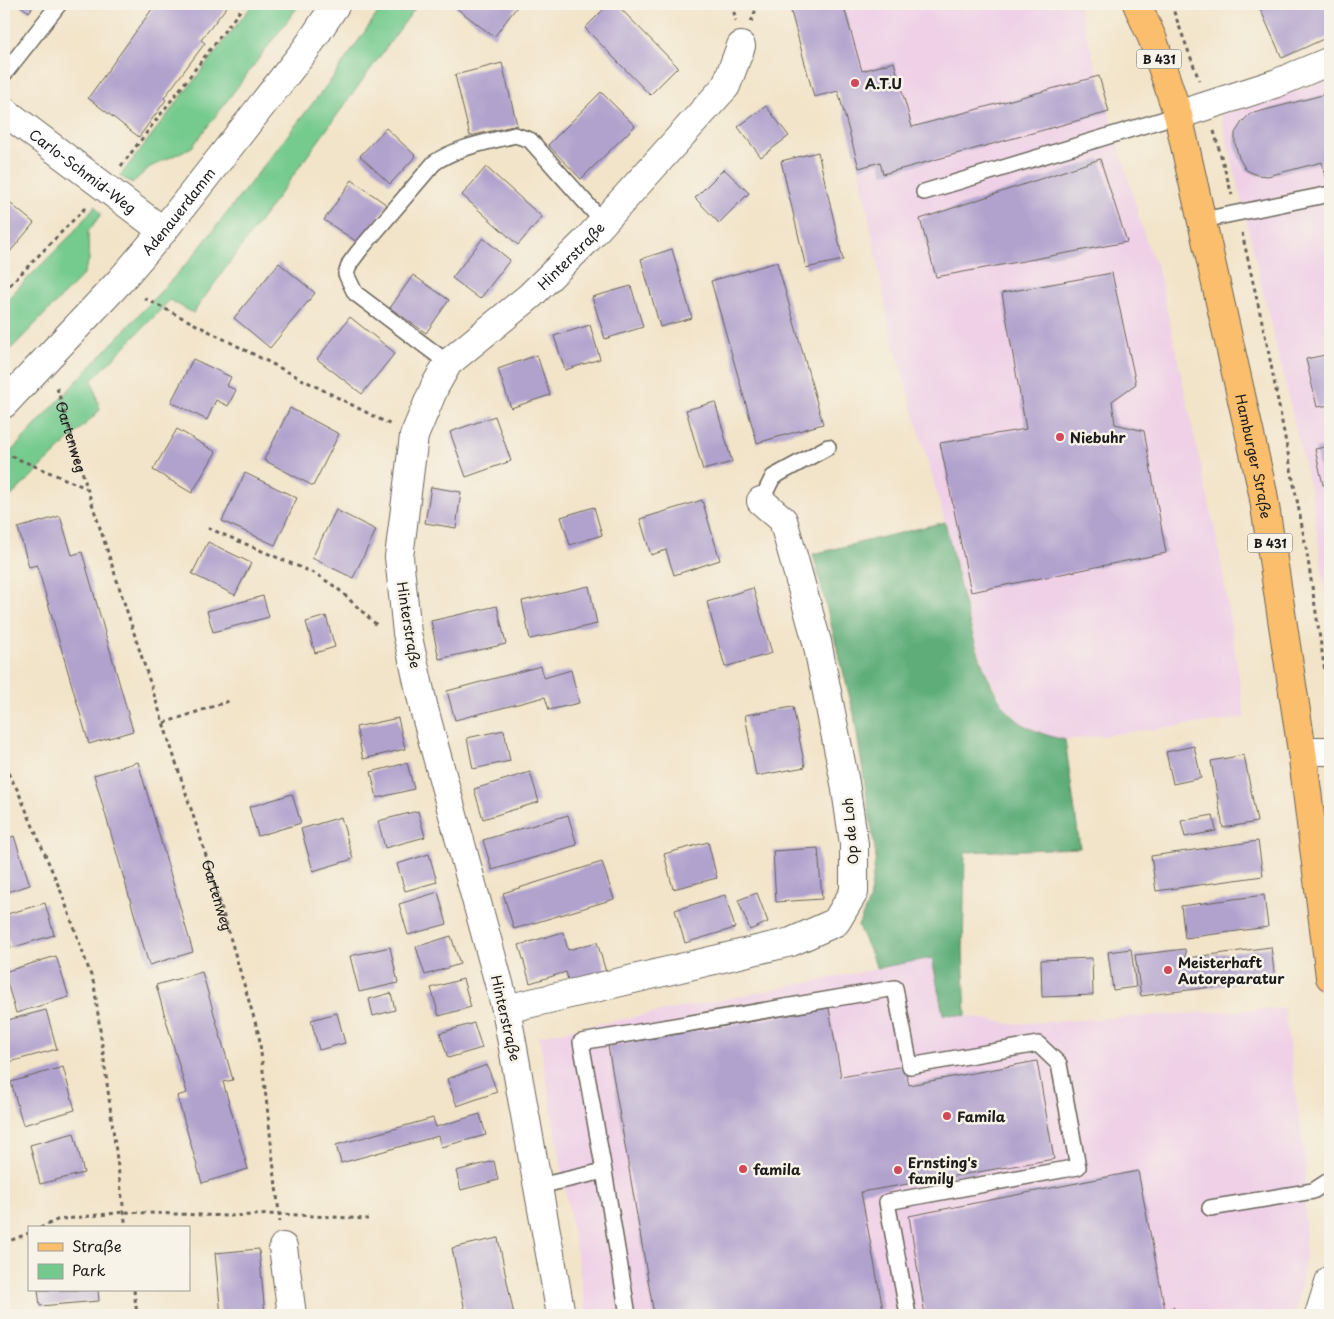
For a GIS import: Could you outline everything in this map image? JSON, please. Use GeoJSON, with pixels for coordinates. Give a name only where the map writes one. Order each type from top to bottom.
{"type":"FeatureCollection","features":[{"type":"Feature","properties":{"kind":"main road","name":"Hamburger Straße"},"geometry":{"type":"LineString","coordinates":[[1137,4],[1153,40],[1178,115],[1263,493],[1302,751],[1330,978]]}},
{"type":"Feature","properties":{"kind":"street","name":"Adenauerdamm"},"geometry":{"type":"LineString","coordinates":[[4,404],[107,296],[163,231],[306,49],[336,4]]}},
{"type":"Feature","properties":{"kind":"street","name":"Hinterstraße"},"geometry":{"type":"LineString","coordinates":[[561,1315],[506,1009],[424,709],[407,633],[399,557],[414,436],[448,363],[530,296],[603,222],[726,86],[740,46]]}},
{"type":"Feature","properties":{"kind":"street"},"geometry":{"type":"LineString","coordinates":[[1178,115],[1277,83],[1330,61]]}},
{"type":"Feature","properties":{"kind":"street","name":"Carlo-Schmid-Weg"},"geometry":{"type":"LineString","coordinates":[[4,110],[163,231]]}},
{"type":"Feature","properties":{"kind":"street","name":"Op de Loh"},"geometry":{"type":"LineString","coordinates":[[506,1009],[791,942],[836,922],[854,892],[854,844],[846,783],[817,642],[783,520],[761,501]]}},
{"type":"Feature","properties":{"kind":"street"},"geometry":{"type":"LineString","coordinates":[[1302,751],[1330,752]]}},
{"type":"Feature","properties":{"kind":"street"},"geometry":{"type":"LineString","coordinates":[[284,1247],[292,1315]]}},
{"type":"Feature","properties":{"kind":"street"},"geometry":{"type":"LineString","coordinates":[[1319,1315],[1330,1280]]}},
{"type":"Feature","properties":{"kind":"lane"},"geometry":{"type":"LineString","coordinates":[[4,74],[59,4]]}},
{"type":"Feature","properties":{"kind":"lane"},"geometry":{"type":"LineString","coordinates":[[924,192],[1178,115]]}},
{"type":"Feature","properties":{"kind":"lane"},"geometry":{"type":"LineString","coordinates":[[448,363],[355,293],[346,274],[350,263],[359,251],[434,162],[450,154],[516,135],[522,136],[530,140],[603,222]]}},
{"type":"Feature","properties":{"kind":"lane"},"geometry":{"type":"LineString","coordinates":[[1203,220],[1330,194]]}},
{"type":"Feature","properties":{"kind":"lane"},"geometry":{"type":"LineString","coordinates":[[761,501],[773,477],[828,447]]}},
{"type":"Feature","properties":{"kind":"lane"},"geometry":{"type":"LineString","coordinates":[[628,1315],[581,1042],[894,988],[910,1066],[1038,1044],[1059,1064],[1078,1167],[887,1202],[908,1315]]}},
{"type":"Feature","properties":{"kind":"lane"},"geometry":{"type":"LineString","coordinates":[[539,1186],[604,1171]]}},
{"type":"Feature","properties":{"kind":"lane"},"geometry":{"type":"LineString","coordinates":[[1210,1208],[1313,1191],[1330,1180]]}},
{"type":"Feature","properties":{"kind":"path"},"geometry":{"type":"LineString","coordinates":[[4,291],[106,187],[245,4]]}},
{"type":"Feature","properties":{"kind":"path"},"geometry":{"type":"LineString","coordinates":[[1171,4],[1194,60],[1207,105],[1237,214],[1267,344],[1306,547],[1330,704]]}},
{"type":"Feature","properties":{"kind":"path"},"geometry":{"type":"LineString","coordinates":[[144,298],[414,436]]}},
{"type":"Feature","properties":{"kind":"path","name":"Gartenweg"},"geometry":{"type":"LineString","coordinates":[[56,387],[204,849],[259,1035],[278,1214],[284,1247]]}},
{"type":"Feature","properties":{"kind":"path","name":"Gartenweg"},"geometry":{"type":"LineString","coordinates":[[4,452],[87,488]]}},
{"type":"Feature","properties":{"kind":"path"},"geometry":{"type":"LineString","coordinates":[[208,528],[316,574],[336,588],[385,633],[407,633]]}},
{"type":"Feature","properties":{"kind":"path"},"geometry":{"type":"LineString","coordinates":[[164,723],[229,701]]}},
{"type":"Feature","properties":{"kind":"path"},"geometry":{"type":"LineString","coordinates":[[4,766],[17,789],[62,894],[94,984],[126,1226]]}},
{"type":"Feature","properties":{"kind":"path"},"geometry":{"type":"LineString","coordinates":[[44,1226],[57,1220],[124,1212],[228,1216],[278,1214],[368,1219]]}},
{"type":"Feature","properties":{"kind":"path"},"geometry":{"type":"LineString","coordinates":[[4,1244],[28,1232]]}},
{"type":"Feature","properties":{"kind":"path"},"geometry":{"type":"LineString","coordinates":[[134,1292],[137,1315]]}},
{"type":"Feature","properties":{"kind":"path"},"geometry":{"type":"LineString","coordinates":[[1139,1315],[1176,1308]]}},
{"type":"Feature","properties":{"kind":"shaded area"},"geometry":{"type":"Polygon","coordinates":[[[789,4],[1078,4],[1147,244],[1158,269],[1219,549],[1245,718],[1065,740],[1038,734],[1020,722],[1004,705],[986,671],[968,615],[945,522],[891,333],[859,168],[838,91],[814,97],[789,4]]]}},
{"type":"Feature","properties":{"kind":"shaded area"},"geometry":{"type":"Polygon","coordinates":[[[1330,79],[1330,625],[1312,497],[1221,115],[1330,79]]]}},
{"type":"Feature","properties":{"kind":"shaded area"},"geometry":{"type":"Polygon","coordinates":[[[932,958],[943,1014],[1012,1024],[1284,1008],[1305,1163],[1305,1260],[1296,1315],[587,1315],[539,1036],[932,958]]]}},
{"type":"Feature","properties":{"kind":"green space"},"geometry":{"type":"Polygon","coordinates":[[[253,4],[300,4],[192,147],[150,167],[132,183],[120,176],[253,4]]]}},
{"type":"Feature","properties":{"kind":"green space"},"geometry":{"type":"Polygon","coordinates":[[[384,4],[418,4],[193,313],[170,300],[92,380],[100,410],[4,503],[4,459],[190,260],[334,76],[384,4]]]}},
{"type":"Feature","properties":{"kind":"green space"},"geometry":{"type":"Polygon","coordinates":[[[95,206],[101,214],[88,232],[89,260],[83,275],[4,356],[4,302],[71,235],[95,206]]]}},
{"type":"Feature","properties":{"kind":"green space"},"geometry":{"type":"Polygon","coordinates":[[[945,522],[975,642],[992,687],[1009,713],[1016,719],[1031,729],[1065,740],[1080,848],[965,852],[963,951],[966,1016],[943,1014],[932,958],[877,968],[858,926],[869,901],[876,856],[854,714],[813,554],[945,522]]]}},
{"type":"Feature","properties":{"kind":"building"},"geometry":{"type":"Polygon","coordinates":[[[17,4],[35,4],[29,12],[17,4]]]}},
{"type":"Feature","properties":{"kind":"building"},"geometry":{"type":"Polygon","coordinates":[[[154,4],[229,4],[201,40],[205,43],[164,98],[166,100],[139,137],[88,98],[154,4]]]}},
{"type":"Feature","properties":{"kind":"building"},"geometry":{"type":"Polygon","coordinates":[[[457,4],[519,4],[494,37],[455,7],[457,4]]]}},
{"type":"Feature","properties":{"kind":"building"},"geometry":{"type":"Polygon","coordinates":[[[609,4],[616,4],[678,67],[650,95],[585,28],[609,4]]]}},
{"type":"Feature","properties":{"kind":"building","name":"A.T.U"},"geometry":{"type":"Polygon","coordinates":[[[789,4],[843,4],[862,71],[894,62],[912,127],[1099,76],[1109,112],[883,174],[880,162],[859,168],[838,91],[814,97],[789,4]]]}},
{"type":"Feature","properties":{"kind":"building"},"geometry":{"type":"Polygon","coordinates":[[[1258,4],[1324,4],[1330,16],[1330,36],[1282,58],[1258,4]]]}},
{"type":"Feature","properties":{"kind":"building"},"geometry":{"type":"Polygon","coordinates":[[[502,63],[517,125],[470,136],[455,75],[502,63]]]}},
{"type":"Feature","properties":{"kind":"building"},"geometry":{"type":"Polygon","coordinates":[[[601,92],[635,126],[581,179],[548,145],[601,92]]]}},
{"type":"Feature","properties":{"kind":"building"},"geometry":{"type":"Polygon","coordinates":[[[1330,93],[1330,176],[1326,177],[1322,162],[1268,176],[1257,175],[1246,170],[1239,158],[1235,143],[1235,133],[1250,114],[1330,93]]]}},
{"type":"Feature","properties":{"kind":"building"},"geometry":{"type":"Polygon","coordinates":[[[766,106],[789,136],[761,157],[738,127],[766,106]]]}},
{"type":"Feature","properties":{"kind":"building"},"geometry":{"type":"Polygon","coordinates":[[[386,128],[416,156],[390,184],[360,156],[386,128]]]}},
{"type":"Feature","properties":{"kind":"building"},"geometry":{"type":"Polygon","coordinates":[[[818,152],[843,260],[806,268],[781,161],[818,152]]]}},
{"type":"Feature","properties":{"kind":"building"},"geometry":{"type":"Polygon","coordinates":[[[1100,159],[1127,242],[936,277],[920,219],[1100,159]]]}},
{"type":"Feature","properties":{"kind":"building"},"geometry":{"type":"Polygon","coordinates":[[[486,167],[542,217],[518,245],[462,195],[486,167]]]}},
{"type":"Feature","properties":{"kind":"building"},"geometry":{"type":"Polygon","coordinates":[[[724,169],[749,193],[719,223],[695,198],[724,169]]]}},
{"type":"Feature","properties":{"kind":"building"},"geometry":{"type":"Polygon","coordinates":[[[352,180],[387,205],[360,244],[324,220],[352,180]]]}},
{"type":"Feature","properties":{"kind":"building"},"geometry":{"type":"Polygon","coordinates":[[[4,198],[34,223],[4,259],[4,198]]]}},
{"type":"Feature","properties":{"kind":"building"},"geometry":{"type":"Polygon","coordinates":[[[483,238],[510,260],[480,299],[452,278],[483,238]]]}},
{"type":"Feature","properties":{"kind":"building"},"geometry":{"type":"Polygon","coordinates":[[[672,249],[692,318],[660,327],[641,259],[672,249]]]}},
{"type":"Feature","properties":{"kind":"building"},"geometry":{"type":"Polygon","coordinates":[[[777,262],[823,424],[757,443],[711,281],[777,262]]]}},
{"type":"Feature","properties":{"kind":"building"},"geometry":{"type":"Polygon","coordinates":[[[279,263],[315,293],[270,348],[234,318],[279,263]]]}},
{"type":"Feature","properties":{"kind":"building","name":"Niebuhr"},"geometry":{"type":"Polygon","coordinates":[[[1112,273],[1136,384],[1112,401],[1115,424],[1144,431],[1166,553],[971,592],[940,443],[1026,429],[1002,293],[1112,273]]]}},
{"type":"Feature","properties":{"kind":"building"},"geometry":{"type":"Polygon","coordinates":[[[413,275],[449,300],[426,333],[390,308],[413,275]]]}},
{"type":"Feature","properties":{"kind":"building"},"geometry":{"type":"Polygon","coordinates":[[[631,286],[643,327],[605,339],[592,297],[631,286]]]}},
{"type":"Feature","properties":{"kind":"building"},"geometry":{"type":"Polygon","coordinates":[[[350,317],[395,353],[362,394],[317,359],[350,317]]]}},
{"type":"Feature","properties":{"kind":"building"},"geometry":{"type":"Polygon","coordinates":[[[590,325],[600,359],[565,370],[554,336],[590,325]]]}},
{"type":"Feature","properties":{"kind":"building"},"geometry":{"type":"Polygon","coordinates":[[[1330,354],[1330,405],[1317,407],[1306,359],[1330,354]]]}},
{"type":"Feature","properties":{"kind":"building"},"geometry":{"type":"Polygon","coordinates":[[[537,355],[550,395],[511,408],[498,369],[537,355]]]}},
{"type":"Feature","properties":{"kind":"building"},"geometry":{"type":"Polygon","coordinates":[[[193,359],[231,377],[227,386],[236,390],[228,406],[216,400],[207,420],[171,402],[193,359]]]}},
{"type":"Feature","properties":{"kind":"building"},"geometry":{"type":"Polygon","coordinates":[[[715,402],[732,462],[703,470],[686,410],[715,402]]]}},
{"type":"Feature","properties":{"kind":"building"},"geometry":{"type":"Polygon","coordinates":[[[290,408],[339,434],[313,486],[264,460],[290,408]]]}},
{"type":"Feature","properties":{"kind":"building"},"geometry":{"type":"Polygon","coordinates":[[[495,416],[511,461],[466,477],[450,432],[495,416]]]}},
{"type":"Feature","properties":{"kind":"building"},"geometry":{"type":"Polygon","coordinates":[[[177,429],[216,452],[192,493],[153,470],[177,429]]]}},
{"type":"Feature","properties":{"kind":"building"},"geometry":{"type":"Polygon","coordinates":[[[1330,446],[1330,484],[1323,485],[1315,449],[1330,446]]]}},
{"type":"Feature","properties":{"kind":"building"},"geometry":{"type":"Polygon","coordinates":[[[245,473],[297,498],[275,545],[222,521],[245,473]]]}},
{"type":"Feature","properties":{"kind":"building"},"geometry":{"type":"Polygon","coordinates":[[[431,487],[461,492],[456,528],[425,523],[431,487]]]}},
{"type":"Feature","properties":{"kind":"building"},"geometry":{"type":"Polygon","coordinates":[[[702,500],[720,560],[674,575],[666,550],[651,555],[640,519],[702,500]]]}},
{"type":"Feature","properties":{"kind":"building"},"geometry":{"type":"Polygon","coordinates":[[[594,507],[602,535],[570,545],[561,517],[594,507]]]}},
{"type":"Feature","properties":{"kind":"building"},"geometry":{"type":"Polygon","coordinates":[[[336,510],[376,530],[353,578],[312,558],[336,510]]]}},
{"type":"Feature","properties":{"kind":"building"},"geometry":{"type":"Polygon","coordinates":[[[60,516],[72,555],[82,552],[133,731],[89,744],[37,565],[29,567],[18,528],[60,516]]]}},
{"type":"Feature","properties":{"kind":"building"},"geometry":{"type":"Polygon","coordinates":[[[208,542],[251,563],[235,595],[192,574],[208,542]]]}},
{"type":"Feature","properties":{"kind":"building"},"geometry":{"type":"Polygon","coordinates":[[[589,586],[597,624],[530,639],[522,601],[589,586]]]}},
{"type":"Feature","properties":{"kind":"building"},"geometry":{"type":"Polygon","coordinates":[[[753,588],[772,653],[725,667],[707,602],[753,588]]]}},
{"type":"Feature","properties":{"kind":"building"},"geometry":{"type":"Polygon","coordinates":[[[263,596],[269,617],[213,632],[207,611],[263,596]]]}},
{"type":"Feature","properties":{"kind":"building"},"geometry":{"type":"Polygon","coordinates":[[[497,606],[506,644],[439,659],[431,621],[497,606]]]}},
{"type":"Feature","properties":{"kind":"building"},"geometry":{"type":"Polygon","coordinates":[[[326,616],[335,647],[315,653],[306,622],[326,616]]]}},
{"type":"Feature","properties":{"kind":"building"},"geometry":{"type":"Polygon","coordinates":[[[541,666],[544,678],[571,670],[579,703],[549,710],[545,697],[455,720],[447,691],[541,666]]]}},
{"type":"Feature","properties":{"kind":"building"},"geometry":{"type":"Polygon","coordinates":[[[793,707],[805,767],[756,776],[745,715],[793,707]]]}},
{"type":"Feature","properties":{"kind":"building"},"geometry":{"type":"Polygon","coordinates":[[[398,718],[405,749],[363,759],[356,727],[398,718]]]}},
{"type":"Feature","properties":{"kind":"building"},"geometry":{"type":"Polygon","coordinates":[[[504,730],[510,761],[473,769],[467,738],[504,730]]]}},
{"type":"Feature","properties":{"kind":"building"},"geometry":{"type":"Polygon","coordinates":[[[1194,746],[1201,778],[1173,784],[1166,752],[1194,746]]]}},
{"type":"Feature","properties":{"kind":"building"},"geometry":{"type":"Polygon","coordinates":[[[1244,755],[1257,822],[1223,828],[1211,761],[1244,755]]]}},
{"type":"Feature","properties":{"kind":"building"},"geometry":{"type":"Polygon","coordinates":[[[138,762],[193,952],[149,965],[94,775],[138,762]]]}},
{"type":"Feature","properties":{"kind":"building"},"geometry":{"type":"Polygon","coordinates":[[[407,763],[414,789],[377,798],[371,772],[407,763]]]}},
{"type":"Feature","properties":{"kind":"building"},"geometry":{"type":"Polygon","coordinates":[[[530,772],[539,802],[483,819],[474,789],[530,772]]]}},
{"type":"Feature","properties":{"kind":"building"},"geometry":{"type":"Polygon","coordinates":[[[292,794],[301,823],[258,836],[249,807],[292,794]]]}},
{"type":"Feature","properties":{"kind":"building"},"geometry":{"type":"Polygon","coordinates":[[[418,811],[425,837],[385,848],[378,821],[418,811]]]}},
{"type":"Feature","properties":{"kind":"building"},"geometry":{"type":"Polygon","coordinates":[[[568,815],[577,845],[492,870],[483,840],[568,815]]]}},
{"type":"Feature","properties":{"kind":"building"},"geometry":{"type":"Polygon","coordinates":[[[1213,815],[1216,831],[1185,837],[1181,821],[1213,815]]]}},
{"type":"Feature","properties":{"kind":"building"},"geometry":{"type":"Polygon","coordinates":[[[341,817],[353,859],[313,871],[301,829],[341,817]]]}},
{"type":"Feature","properties":{"kind":"building"},"geometry":{"type":"Polygon","coordinates":[[[14,836],[30,885],[4,893],[4,840],[14,836]]]}},
{"type":"Feature","properties":{"kind":"building"},"geometry":{"type":"Polygon","coordinates":[[[1258,841],[1263,876],[1156,891],[1151,856],[1258,841]]]}},
{"type":"Feature","properties":{"kind":"building"},"geometry":{"type":"Polygon","coordinates":[[[708,842],[717,878],[673,889],[664,854],[708,842]]]}},
{"type":"Feature","properties":{"kind":"building"},"geometry":{"type":"Polygon","coordinates":[[[818,848],[822,899],[776,902],[773,851],[818,848]]]}},
{"type":"Feature","properties":{"kind":"building"},"geometry":{"type":"Polygon","coordinates":[[[429,854],[437,882],[405,891],[397,864],[429,854]]]}},
{"type":"Feature","properties":{"kind":"building"},"geometry":{"type":"Polygon","coordinates":[[[602,862],[614,899],[514,929],[503,893],[602,862]]]}},
{"type":"Feature","properties":{"kind":"building"},"geometry":{"type":"Polygon","coordinates":[[[438,892],[447,924],[408,935],[399,904],[438,892]]]}},
{"type":"Feature","properties":{"kind":"building"},"geometry":{"type":"Polygon","coordinates":[[[757,893],[768,922],[750,930],[738,900],[757,893]]]}},
{"type":"Feature","properties":{"kind":"building"},"geometry":{"type":"Polygon","coordinates":[[[725,895],[735,928],[685,943],[675,910],[725,895]]]}},
{"type":"Feature","properties":{"kind":"building"},"geometry":{"type":"Polygon","coordinates":[[[1264,895],[1268,927],[1185,938],[1181,906],[1264,895]]]}},
{"type":"Feature","properties":{"kind":"building"},"geometry":{"type":"Polygon","coordinates":[[[45,903],[54,935],[11,948],[4,924],[4,915],[45,903]]]}},
{"type":"Feature","properties":{"kind":"building"},"geometry":{"type":"Polygon","coordinates":[[[563,932],[568,950],[597,942],[606,972],[569,983],[566,972],[530,983],[519,945],[563,932]]]}},
{"type":"Feature","properties":{"kind":"building"},"geometry":{"type":"Polygon","coordinates":[[[451,936],[460,964],[425,975],[416,947],[451,936]]]}},
{"type":"Feature","properties":{"kind":"building"},"geometry":{"type":"Polygon","coordinates":[[[390,947],[398,983],[359,992],[350,956],[390,947]]]}},
{"type":"Feature","properties":{"kind":"building"},"geometry":{"type":"Polygon","coordinates":[[[1271,947],[1275,979],[1141,996],[1135,955],[1185,949],[1186,958],[1271,947]]]}},
{"type":"Feature","properties":{"kind":"building"},"geometry":{"type":"Polygon","coordinates":[[[1131,949],[1136,987],[1113,990],[1108,952],[1131,949]]]}},
{"type":"Feature","properties":{"kind":"building"},"geometry":{"type":"Polygon","coordinates":[[[56,956],[69,997],[16,1013],[4,972],[56,956]]]}},
{"type":"Feature","properties":{"kind":"building"},"geometry":{"type":"Polygon","coordinates":[[[1092,958],[1093,995],[1042,997],[1041,960],[1092,958]]]}},
{"type":"Feature","properties":{"kind":"building"},"geometry":{"type":"Polygon","coordinates":[[[202,972],[233,1080],[223,1082],[248,1169],[202,1183],[177,1096],[187,1093],[156,985],[202,972]]]}},
{"type":"Feature","properties":{"kind":"building"},"geometry":{"type":"Polygon","coordinates":[[[463,979],[471,1007],[439,1016],[431,988],[463,979]]]}},
{"type":"Feature","properties":{"kind":"building"},"geometry":{"type":"Polygon","coordinates":[[[391,993],[395,1010],[373,1016],[369,999],[391,993]]]}},
{"type":"Feature","properties":{"kind":"building","name":"famila"},"geometry":{"type":"Polygon","coordinates":[[[829,1008],[841,1077],[904,1066],[909,1085],[1037,1061],[1054,1159],[861,1192],[884,1315],[654,1315],[608,1046],[829,1008]]]}},
{"type":"Feature","properties":{"kind":"building"},"geometry":{"type":"Polygon","coordinates":[[[46,1010],[57,1049],[6,1063],[4,1054],[4,1021],[46,1010]]]}},
{"type":"Feature","properties":{"kind":"building"},"geometry":{"type":"Polygon","coordinates":[[[337,1013],[345,1043],[319,1050],[311,1020],[337,1013]]]}},
{"type":"Feature","properties":{"kind":"building"},"geometry":{"type":"Polygon","coordinates":[[[474,1023],[482,1048],[448,1058],[440,1033],[474,1023]]]}},
{"type":"Feature","properties":{"kind":"building"},"geometry":{"type":"Polygon","coordinates":[[[487,1065],[497,1092],[457,1106],[447,1079],[487,1065]]]}},
{"type":"Feature","properties":{"kind":"building"},"geometry":{"type":"Polygon","coordinates":[[[63,1067],[75,1110],[23,1125],[11,1082],[63,1067]]]}},
{"type":"Feature","properties":{"kind":"building"},"geometry":{"type":"Polygon","coordinates":[[[480,1114],[486,1135],[441,1147],[438,1136],[341,1163],[336,1145],[433,1118],[436,1127],[480,1114]]]}},
{"type":"Feature","properties":{"kind":"building"},"geometry":{"type":"Polygon","coordinates":[[[74,1133],[84,1173],[40,1184],[30,1145],[74,1133]]]}},
{"type":"Feature","properties":{"kind":"building"},"geometry":{"type":"Polygon","coordinates":[[[494,1161],[498,1180],[461,1190],[456,1171],[494,1161]]]}},
{"type":"Feature","properties":{"kind":"building"},"geometry":{"type":"Polygon","coordinates":[[[1138,1171],[1166,1315],[925,1315],[909,1216],[1138,1171]]]}},
{"type":"Feature","properties":{"kind":"building"},"geometry":{"type":"Polygon","coordinates":[[[498,1238],[514,1315],[466,1315],[452,1248],[498,1238]]]}},
{"type":"Feature","properties":{"kind":"building"},"geometry":{"type":"Polygon","coordinates":[[[259,1249],[265,1315],[221,1315],[215,1253],[259,1249]]]}},
{"type":"Feature","properties":{"kind":"building"},"geometry":{"type":"Polygon","coordinates":[[[38,1292],[98,1292],[99,1301],[40,1306],[38,1292]]]}},
{"type":"Feature","properties":{"kind":"place","name":"A.T.U"},"geometry":{"type":"Point","coordinates":[855,83]}},
{"type":"Feature","properties":{"kind":"place","name":"Niebuhr"},"geometry":{"type":"Point","coordinates":[1060,437]}},
{"type":"Feature","properties":{"kind":"place","name":"Meisterhaft Autoreparatur"},"geometry":{"type":"Point","coordinates":[1168,970]}},
{"type":"Feature","properties":{"kind":"place","name":"Famila"},"geometry":{"type":"Point","coordinates":[947,1116]}},
{"type":"Feature","properties":{"kind":"place","name":"famila"},"geometry":{"type":"Point","coordinates":[743,1169]}},
{"type":"Feature","properties":{"kind":"place","name":"Ernsting's family"},"geometry":{"type":"Point","coordinates":[898,1170]}}]}
